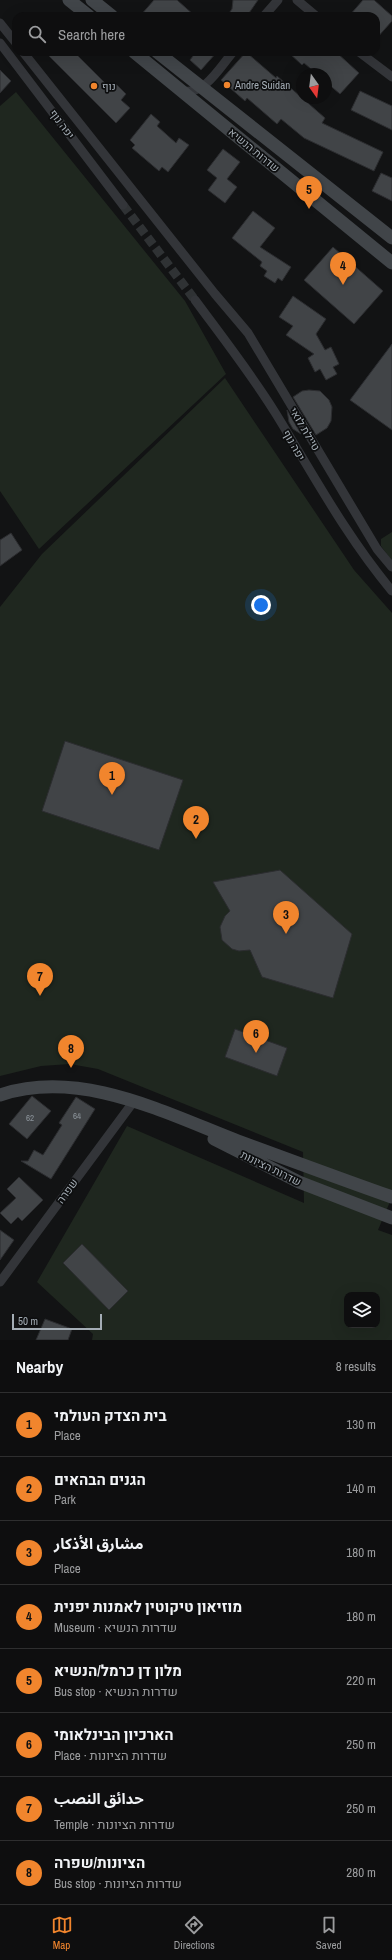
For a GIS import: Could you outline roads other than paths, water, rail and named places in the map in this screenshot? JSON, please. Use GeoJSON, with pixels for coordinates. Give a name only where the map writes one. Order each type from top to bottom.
{"type":"FeatureCollection","features":[{"type":"Feature","properties":{"kind":"street"},"geometry":{"type":"LineString","coordinates":[[69,0],[84,12]]}},
{"type":"Feature","properties":{"kind":"street"},"geometry":{"type":"LineString","coordinates":[[92,0],[107,12]]}},
{"type":"Feature","properties":{"kind":"street"},"geometry":{"type":"LineString","coordinates":[[268,12],[278,0]]}},
{"type":"Feature","properties":{"kind":"street"},"geometry":{"type":"LineString","coordinates":[[296,0],[311,12]]}},
{"type":"Feature","properties":{"kind":"street"},"geometry":{"type":"LineString","coordinates":[[0,22],[12,38]]}},
{"type":"Feature","properties":{"kind":"street","name":"יפה נוף"},"geometry":{"type":"LineString","coordinates":[[0,43],[123,205]]}},
{"type":"Feature","properties":{"kind":"street","name":"טיילת לואי"},"geometry":{"type":"LineString","coordinates":[[26,56],[215,294],[248,333],[377,549],[392,567]]}},
{"type":"Feature","properties":{"kind":"street","name":"שדרות הנשיא"},"geometry":{"type":"LineString","coordinates":[[139,56],[392,263]]}},
{"type":"Feature","properties":{"kind":"street","name":"שדרות הנשיא"},"geometry":{"type":"LineString","coordinates":[[162,56],[392,238]]}},
{"type":"Feature","properties":{"kind":"street"},"geometry":{"type":"LineString","coordinates":[[183,91],[193,92],[202,88],[230,56]]}},
{"type":"Feature","properties":{"kind":"street"},"geometry":{"type":"LineString","coordinates":[[364,56],[392,77]]}},
{"type":"Feature","properties":{"kind":"street","name":"יפה נוף"},"geometry":{"type":"LineString","coordinates":[[195,300],[276,414],[350,537],[371,566],[392,591]]}},
{"type":"Feature","properties":{"kind":"street","name":"שדרות הציונות"},"geometry":{"type":"LineString","coordinates":[[0,1095],[36,1087],[65,1087],[134,1101],[392,1197]]}},
{"type":"Feature","properties":{"kind":"street","name":"שפרה"},"geometry":{"type":"LineString","coordinates":[[0,1282],[134,1101]]}},
{"type":"Feature","properties":{"kind":"street","name":"שדרות הציונות"},"geometry":{"type":"LineString","coordinates":[[153,1109],[298,1182],[392,1218]]}},
{"type":"Feature","properties":{"kind":"tunnel"},"geometry":{"type":"LineString","coordinates":[[123,205],[195,300]]}},
{"type":"Feature","properties":{"kind":"place","name":"Andre Suidan"},"geometry":{"type":"Point","coordinates":[227,85]}},
{"type":"Feature","properties":{"kind":"place","name":"נוף"},"geometry":{"type":"Point","coordinates":[94,86]}},
{"type":"Feature","properties":{"kind":"place","name":"מלון דן כרמל/הנשיא"},"geometry":{"type":"Point","coordinates":[309,209]}},
{"type":"Feature","properties":{"kind":"place","name":"מוזיאון טיקוטין לאמנות יפנית"},"geometry":{"type":"Point","coordinates":[343,285]}},
{"type":"Feature","properties":{"kind":"place","name":"בית הצדק העולמי"},"geometry":{"type":"Point","coordinates":[112,795]}},
{"type":"Feature","properties":{"kind":"place","name":"הגנים הבהאים"},"geometry":{"type":"Point","coordinates":[196,839]}},
{"type":"Feature","properties":{"kind":"place","name":"مشارق الأذكار"},"geometry":{"type":"Point","coordinates":[286,934]}},
{"type":"Feature","properties":{"kind":"place","name":"حدائق النصب"},"geometry":{"type":"Point","coordinates":[40,996]}},
{"type":"Feature","properties":{"kind":"place","name":"הארכיון הבינלאומי"},"geometry":{"type":"Point","coordinates":[256,1053]}},
{"type":"Feature","properties":{"kind":"place","name":"הציונות/שפרה"},"geometry":{"type":"Point","coordinates":[71,1068]}}]}
